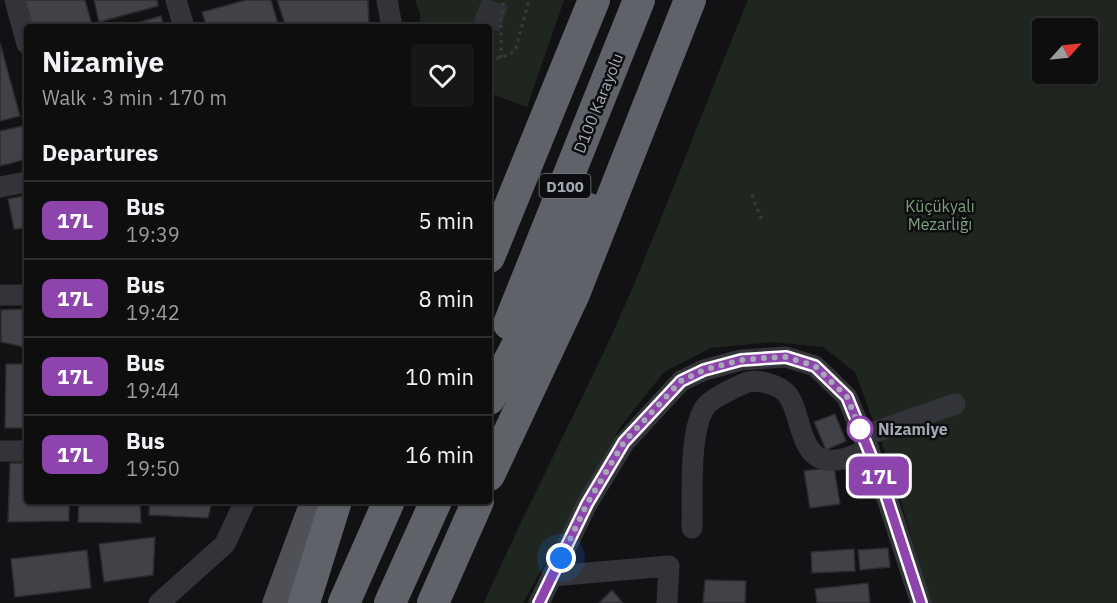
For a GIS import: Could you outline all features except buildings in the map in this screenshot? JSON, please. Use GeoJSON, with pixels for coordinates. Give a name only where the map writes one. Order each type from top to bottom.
{"type":"FeatureCollection","features":[{"type":"Feature","properties":{"kind":"highway","name":"D100"},"geometry":{"type":"LineString","coordinates":[[492,250],[594,0]]}},
{"type":"Feature","properties":{"kind":"highway","name":"D100 Karayolu"},"geometry":{"type":"LineString","coordinates":[[492,365],[639,0]]}},
{"type":"Feature","properties":{"kind":"highway"},"geometry":{"type":"LineString","coordinates":[[492,393],[589,209],[686,8]]}},
{"type":"Feature","properties":{"kind":"highway"},"geometry":{"type":"LineString","coordinates":[[492,469],[574,294],[686,8]]}},
{"type":"Feature","properties":{"kind":"highway"},"geometry":{"type":"LineString","coordinates":[[304,603],[335,504]]}},
{"type":"Feature","properties":{"kind":"highway"},"geometry":{"type":"LineString","coordinates":[[344,603],[388,504]]}},
{"type":"Feature","properties":{"kind":"highway"},"geometry":{"type":"LineString","coordinates":[[390,603],[435,504]]}},
{"type":"Feature","properties":{"kind":"highway"},"geometry":{"type":"LineString","coordinates":[[434,603],[477,504]]}},
{"type":"Feature","properties":{"kind":"main road"},"geometry":{"type":"LineString","coordinates":[[276,603],[313,504]]}},
{"type":"Feature","properties":{"kind":"street"},"geometry":{"type":"LineString","coordinates":[[15,0],[24,33]]}},
{"type":"Feature","properties":{"kind":"street"},"geometry":{"type":"LineString","coordinates":[[177,0],[183,24]]}},
{"type":"Feature","properties":{"kind":"street"},"geometry":{"type":"LineString","coordinates":[[387,0],[391,24]]}},
{"type":"Feature","properties":{"kind":"street"},"geometry":{"type":"LineString","coordinates":[[0,187],[24,183]]}},
{"type":"Feature","properties":{"kind":"street"},"geometry":{"type":"LineString","coordinates":[[0,295],[24,295]]}},
{"type":"Feature","properties":{"kind":"street"},"geometry":{"type":"LineString","coordinates":[[539,603],[587,504],[624,442],[681,381],[704,370],[741,360],[786,357],[815,366],[847,397],[882,483],[921,603]]}},
{"type":"Feature","properties":{"kind":"street"},"geometry":{"type":"LineString","coordinates":[[692,528],[694,447],[698,418],[707,404],[745,383],[758,381],[776,386],[788,394],[798,423],[813,453],[821,459],[844,458],[866,442],[955,404]]}},
{"type":"Feature","properties":{"kind":"street"},"geometry":{"type":"LineString","coordinates":[[0,451],[24,451]]}},
{"type":"Feature","properties":{"kind":"street"},"geometry":{"type":"LineString","coordinates":[[159,603],[225,544],[244,504]]}},
{"type":"Feature","properties":{"kind":"street"},"geometry":{"type":"LineString","coordinates":[[552,576],[669,566],[667,603]]}},
{"type":"Feature","properties":{"kind":"path"},"geometry":{"type":"LineString","coordinates":[[501,58],[501,16],[504,0]]}},
{"type":"Feature","properties":{"kind":"path"},"geometry":{"type":"LineString","coordinates":[[492,58],[501,58],[515,51],[529,0]]}},
{"type":"Feature","properties":{"kind":"path"},"geometry":{"type":"LineString","coordinates":[[752,195],[762,221]]}},
{"type":"Feature","properties":{"kind":"green space"},"geometry":{"type":"Polygon","coordinates":[[[415,0],[564,0],[527,107],[492,94],[492,24],[420,24],[420,14],[415,0]]]}},
{"type":"Feature","properties":{"kind":"green space","name":"Küçükyalı Mezarlığı"},"geometry":{"type":"Polygon","coordinates":[[[748,0],[1117,0],[1117,603],[930,603],[894,477],[855,372],[823,347],[772,342],[711,348],[664,372],[621,426],[523,603],[484,603],[609,341],[663,214],[748,0]]]}},
{"type":"Feature","properties":{"kind":"tunnel"},"geometry":{"type":"LineString","coordinates":[[487,24],[496,0]]}},
{"type":"Feature","properties":{"kind":"bus line","name":"17L"},"geometry":{"type":"LineString","coordinates":[[539,603],[587,504],[624,442],[681,381],[704,370],[741,360],[786,357],[815,366],[847,397],[882,483],[921,603]]}},
{"type":"Feature","properties":{"kind":"place","name":"Nizamiye"},"geometry":{"type":"Point","coordinates":[860,429]}},
{"type":"Feature","properties":{"kind":"route"},"geometry":{"type":"LineString","coordinates":[[561,558],[587,504],[624,442],[681,381],[704,370],[741,360],[786,357],[815,366],[847,397],[863,436],[860,429]]}}]}
